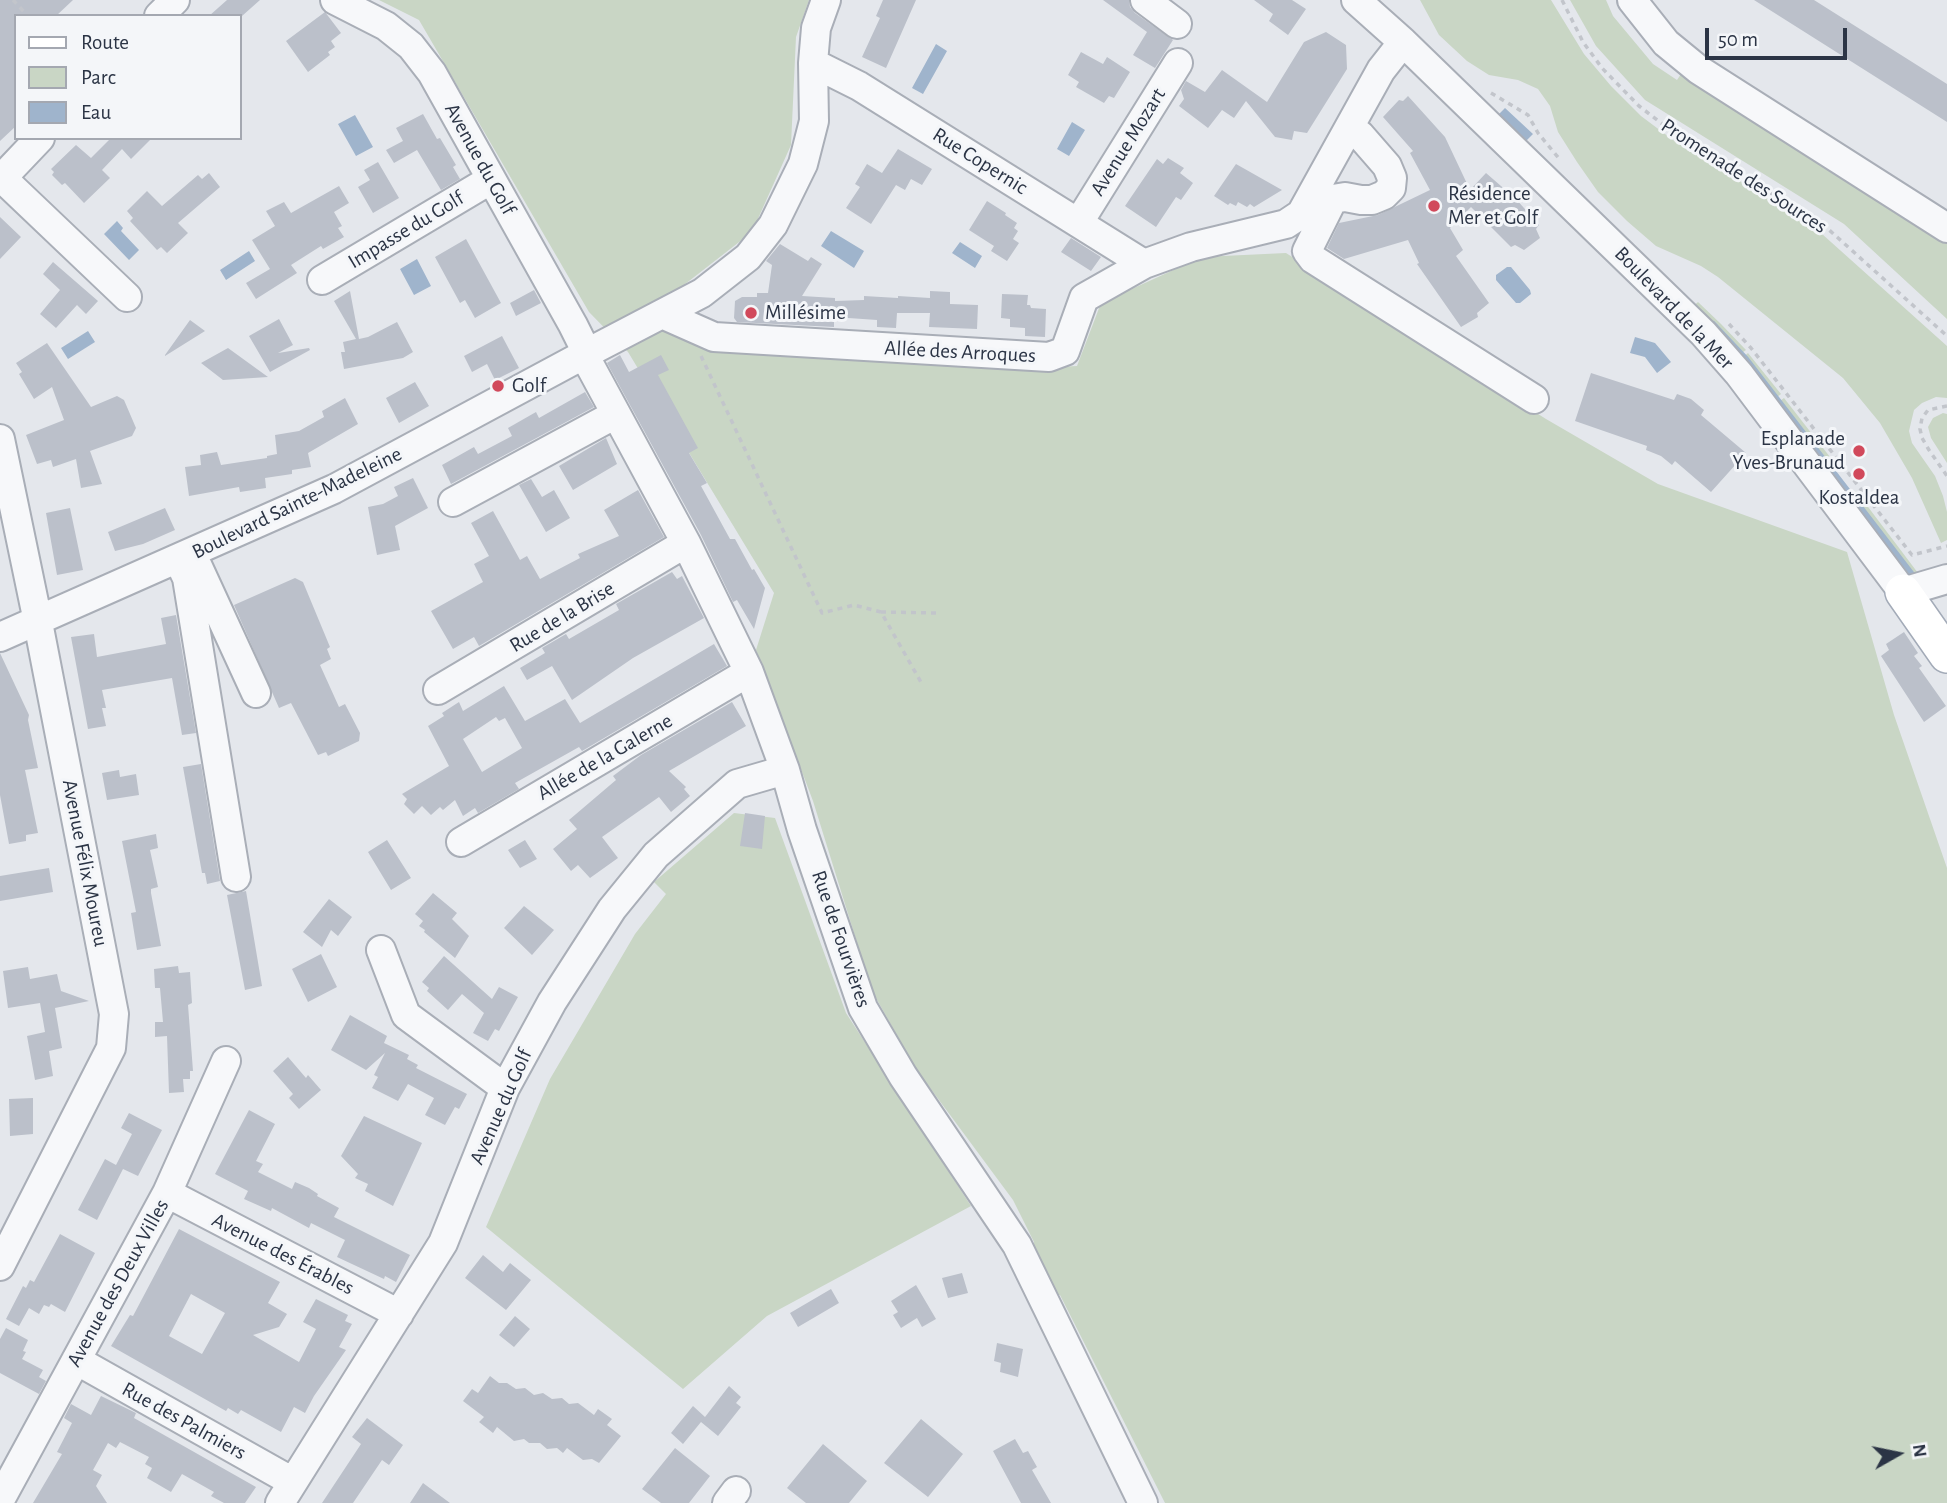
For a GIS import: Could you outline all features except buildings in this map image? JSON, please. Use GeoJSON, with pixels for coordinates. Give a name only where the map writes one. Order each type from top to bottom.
{"type":"FeatureCollection","features":[{"type":"Feature","properties":{"kind":"main road","name":"Boulevard de la Mer"},"geometry":{"type":"LineString","coordinates":[[1903,592],[1946,651]]}},
{"type":"Feature","properties":{"kind":"street"},"geometry":{"type":"LineString","coordinates":[[161,14],[174,0]]}},
{"type":"Feature","properties":{"kind":"street","name":"Avenue du Golf"},"geometry":{"type":"LineString","coordinates":[[335,0],[386,26],[411,46],[432,73],[587,353]]}},
{"type":"Feature","properties":{"kind":"street","name":"Boulevard Sainte-Madeleine"},"geometry":{"type":"LineString","coordinates":[[0,637],[334,489],[702,293],[748,257],[773,225],[803,164],[814,121],[813,63],[816,29],[826,0]]}},
{"type":"Feature","properties":{"kind":"street"},"geometry":{"type":"LineString","coordinates":[[1145,0],[1177,24]]}},
{"type":"Feature","properties":{"kind":"street","name":"Boulevard de la Mer"},"geometry":{"type":"LineString","coordinates":[[1356,0],[1703,333],[1739,374],[1903,592]]}},
{"type":"Feature","properties":{"kind":"street"},"geometry":{"type":"LineString","coordinates":[[1632,0],[1666,43],[1699,70],[1947,228]]}},
{"type":"Feature","properties":{"kind":"street","name":"Allée des Arroques"},"geometry":{"type":"LineString","coordinates":[[662,314],[714,337],[1049,357],[1065,351],[1084,298],[1144,264],[1191,247],[1286,224],[1301,214],[1381,70],[1403,43]]}},
{"type":"Feature","properties":{"kind":"street","name":"Rue Copernic"},"geometry":{"type":"LineString","coordinates":[[813,63],[859,86],[1144,264]]}},
{"type":"Feature","properties":{"kind":"street","name":"Avenue Mozart"},"geometry":{"type":"LineString","coordinates":[[1079,222],[1178,63]]}},
{"type":"Feature","properties":{"kind":"street"},"geometry":{"type":"LineString","coordinates":[[1349,128],[1360,135],[1387,166],[1392,178],[1391,188],[1384,195],[1372,200],[1345,197],[1333,199],[1307,251],[1313,258],[1534,398]]}},
{"type":"Feature","properties":{"kind":"street"},"geometry":{"type":"LineString","coordinates":[[38,140],[1,179],[127,297]]}},
{"type":"Feature","properties":{"kind":"street","name":"Impasse du Golf"},"geometry":{"type":"LineString","coordinates":[[322,280],[490,180]]}},
{"type":"Feature","properties":{"kind":"street","name":"Rue de Fourvières"},"geometry":{"type":"LineString","coordinates":[[587,353],[588,362],[686,543],[749,672],[785,769],[802,830],[863,1008],[903,1076],[1017,1245],[1143,1503]]}},
{"type":"Feature","properties":{"kind":"street"},"geometry":{"type":"LineString","coordinates":[[453,502],[616,414]]}},
{"type":"Feature","properties":{"kind":"street","name":"Avenue Félix Moureu"},"geometry":{"type":"LineString","coordinates":[[0,439],[114,1014],[111,1048],[0,1266]]}},
{"type":"Feature","properties":{"kind":"street","name":"Rue de la Brise"},"geometry":{"type":"LineString","coordinates":[[438,690],[686,543]]}},
{"type":"Feature","properties":{"kind":"street"},"geometry":{"type":"LineString","coordinates":[[185,556],[256,694]]}},
{"type":"Feature","properties":{"kind":"street"},"geometry":{"type":"LineString","coordinates":[[185,556],[236,877]]}},
{"type":"Feature","properties":{"kind":"street"},"geometry":{"type":"LineString","coordinates":[[1903,592],[1947,579]]}},
{"type":"Feature","properties":{"kind":"street","name":"Allée de la Galerne"},"geometry":{"type":"LineString","coordinates":[[461,842],[749,672]]}},
{"type":"Feature","properties":{"kind":"street","name":"Avenue du Golf"},"geometry":{"type":"LineString","coordinates":[[286,1492],[443,1243],[505,1088],[552,1002],[612,909],[656,855],[737,784],[785,769]]}},
{"type":"Feature","properties":{"kind":"street"},"geometry":{"type":"LineString","coordinates":[[381,950],[406,1015],[505,1088]]}},
{"type":"Feature","properties":{"kind":"street","name":"Avenue des Deux Villes"},"geometry":{"type":"LineString","coordinates":[[0,1500],[167,1193],[226,1061]]}},
{"type":"Feature","properties":{"kind":"street","name":"Avenue des Érables"},"geometry":{"type":"LineString","coordinates":[[167,1193],[399,1314]]}},
{"type":"Feature","properties":{"kind":"street","name":"Rue des Palmiers"},"geometry":{"type":"LineString","coordinates":[[76,1360],[286,1492]]}},
{"type":"Feature","properties":{"kind":"path"},"geometry":{"type":"LineString","coordinates":[[13,0],[26,14]]}},
{"type":"Feature","properties":{"kind":"path","name":"Promenade des Sources"},"geometry":{"type":"LineString","coordinates":[[1562,0],[1583,41],[1602,68],[1639,106],[1678,136],[1827,228],[1947,336]]}},
{"type":"Feature","properties":{"kind":"path"},"geometry":{"type":"LineString","coordinates":[[699,351],[821,613],[853,605],[881,612],[937,613]]}},
{"type":"Feature","properties":{"kind":"path"},"geometry":{"type":"LineString","coordinates":[[1947,406],[1928,410],[1922,418],[1920,429],[1922,438],[1947,476]]}},
{"type":"Feature","properties":{"kind":"path"},"geometry":{"type":"LineString","coordinates":[[881,612],[922,684]]}},
{"type":"Feature","properties":{"kind":"green space"},"geometry":{"type":"Polygon","coordinates":[[[379,0],[809,0],[796,37],[791,145],[752,232],[680,288],[710,343],[1018,369],[1077,366],[1101,303],[1202,257],[1286,253],[1546,419],[1658,484],[1847,552],[1894,715],[1947,868],[1947,1503],[1165,1503],[1060,1295],[1055,1295],[1032,1255],[1034,1242],[1013,1200],[916,1069],[872,991],[813,801],[756,650],[774,593],[628,352],[589,312],[419,20],[379,0]]]}},
{"type":"Feature","properties":{"kind":"green space"},"geometry":{"type":"Polygon","coordinates":[[[1420,0],[1551,0],[1584,54],[1641,116],[1673,140],[1812,225],[1947,346],[1947,398],[1936,397],[1922,403],[1914,410],[1909,431],[1912,443],[1935,476],[1943,496],[1947,512],[1947,540],[1941,543],[1912,478],[1880,423],[1843,378],[1718,277],[1701,266],[1656,246],[1627,221],[1598,192],[1577,162],[1558,132],[1550,106],[1538,89],[1518,80],[1489,75],[1467,61],[1439,35],[1420,0]]]}},
{"type":"Feature","properties":{"kind":"green space"},"geometry":{"type":"Polygon","coordinates":[[[1570,0],[1606,0],[1613,16],[1653,64],[1677,80],[1683,71],[1947,239],[1947,319],[1844,224],[1645,100],[1596,46],[1570,0]]]}},
{"type":"Feature","properties":{"kind":"green space"},"geometry":{"type":"Polygon","coordinates":[[[1698,302],[1746,350],[1736,357],[1690,309],[1698,302]]]}},
{"type":"Feature","properties":{"kind":"green space"},"geometry":{"type":"Polygon","coordinates":[[[1748,353],[1781,394],[1771,402],[1739,361],[1748,353]]]}},
{"type":"Feature","properties":{"kind":"green space"},"geometry":{"type":"Polygon","coordinates":[[[1784,398],[1830,457],[1819,466],[1773,406],[1784,398]]]}},
{"type":"Feature","properties":{"kind":"green space"},"geometry":{"type":"Polygon","coordinates":[[[1947,414],[1947,463],[1931,438],[1928,427],[1933,418],[1947,414]]]}},
{"type":"Feature","properties":{"kind":"green space"},"geometry":{"type":"Polygon","coordinates":[[[1856,491],[1921,577],[1907,580],[1845,499],[1856,491]]]}},
{"type":"Feature","properties":{"kind":"green space"},"geometry":{"type":"Polygon","coordinates":[[[734,813],[775,818],[846,1013],[971,1206],[767,1316],[683,1389],[486,1227],[550,1079],[635,934],[666,894],[654,882],[734,813]]]}},
{"type":"Feature","properties":{"kind":"water"},"geometry":{"type":"Polygon","coordinates":[[[936,44],[947,51],[923,94],[912,88],[936,44]]]}},
{"type":"Feature","properties":{"kind":"water"},"geometry":{"type":"Polygon","coordinates":[[[1505,108],[1533,134],[1525,142],[1498,115],[1505,108]]]}},
{"type":"Feature","properties":{"kind":"water"},"geometry":{"type":"Polygon","coordinates":[[[355,115],[373,147],[356,156],[338,124],[355,115]]]}},
{"type":"Feature","properties":{"kind":"water"},"geometry":{"type":"Polygon","coordinates":[[[1072,122],[1085,130],[1069,156],[1057,149],[1072,122]]]}},
{"type":"Feature","properties":{"kind":"water"},"geometry":{"type":"Polygon","coordinates":[[[117,221],[123,228],[121,231],[139,250],[129,260],[104,234],[117,221]]]}},
{"type":"Feature","properties":{"kind":"water"},"geometry":{"type":"Polygon","coordinates":[[[831,231],[864,251],[854,268],[821,246],[831,231]]]}},
{"type":"Feature","properties":{"kind":"water"},"geometry":{"type":"Polygon","coordinates":[[[960,242],[982,256],[975,268],[952,253],[960,242]]]}},
{"type":"Feature","properties":{"kind":"water"},"geometry":{"type":"Polygon","coordinates":[[[249,251],[255,261],[226,280],[220,270],[249,251]]]}},
{"type":"Feature","properties":{"kind":"water"},"geometry":{"type":"Polygon","coordinates":[[[417,259],[431,286],[414,295],[400,269],[417,259]]]}},
{"type":"Feature","properties":{"kind":"water"},"geometry":{"type":"Polygon","coordinates":[[[1511,267],[1530,290],[1531,294],[1520,303],[1516,303],[1496,280],[1496,275],[1511,267]]]}},
{"type":"Feature","properties":{"kind":"water"},"geometry":{"type":"Polygon","coordinates":[[[88,331],[95,342],[68,359],[61,348],[88,331]]]}},
{"type":"Feature","properties":{"kind":"water"},"geometry":{"type":"Polygon","coordinates":[[[1635,337],[1655,343],[1671,362],[1657,373],[1645,357],[1630,353],[1635,337]]]}},
{"type":"Feature","properties":{"kind":"waterway"},"geometry":{"type":"LineString","coordinates":[[1713,324],[1746,359],[1914,577]]}},
{"type":"Feature","properties":{"kind":"place","name":"Résidence Mer et Golf"},"geometry":{"type":"Point","coordinates":[1434,206]}},
{"type":"Feature","properties":{"kind":"place","name":"Millésime"},"geometry":{"type":"Point","coordinates":[751,313]}},
{"type":"Feature","properties":{"kind":"place","name":"Golf"},"geometry":{"type":"Point","coordinates":[498,386]}},
{"type":"Feature","properties":{"kind":"place","name":"Esplanade Yves-Brunaud"},"geometry":{"type":"Point","coordinates":[1859,451]}},
{"type":"Feature","properties":{"kind":"place","name":"Kostaldea"},"geometry":{"type":"Point","coordinates":[1859,474]}}]}
